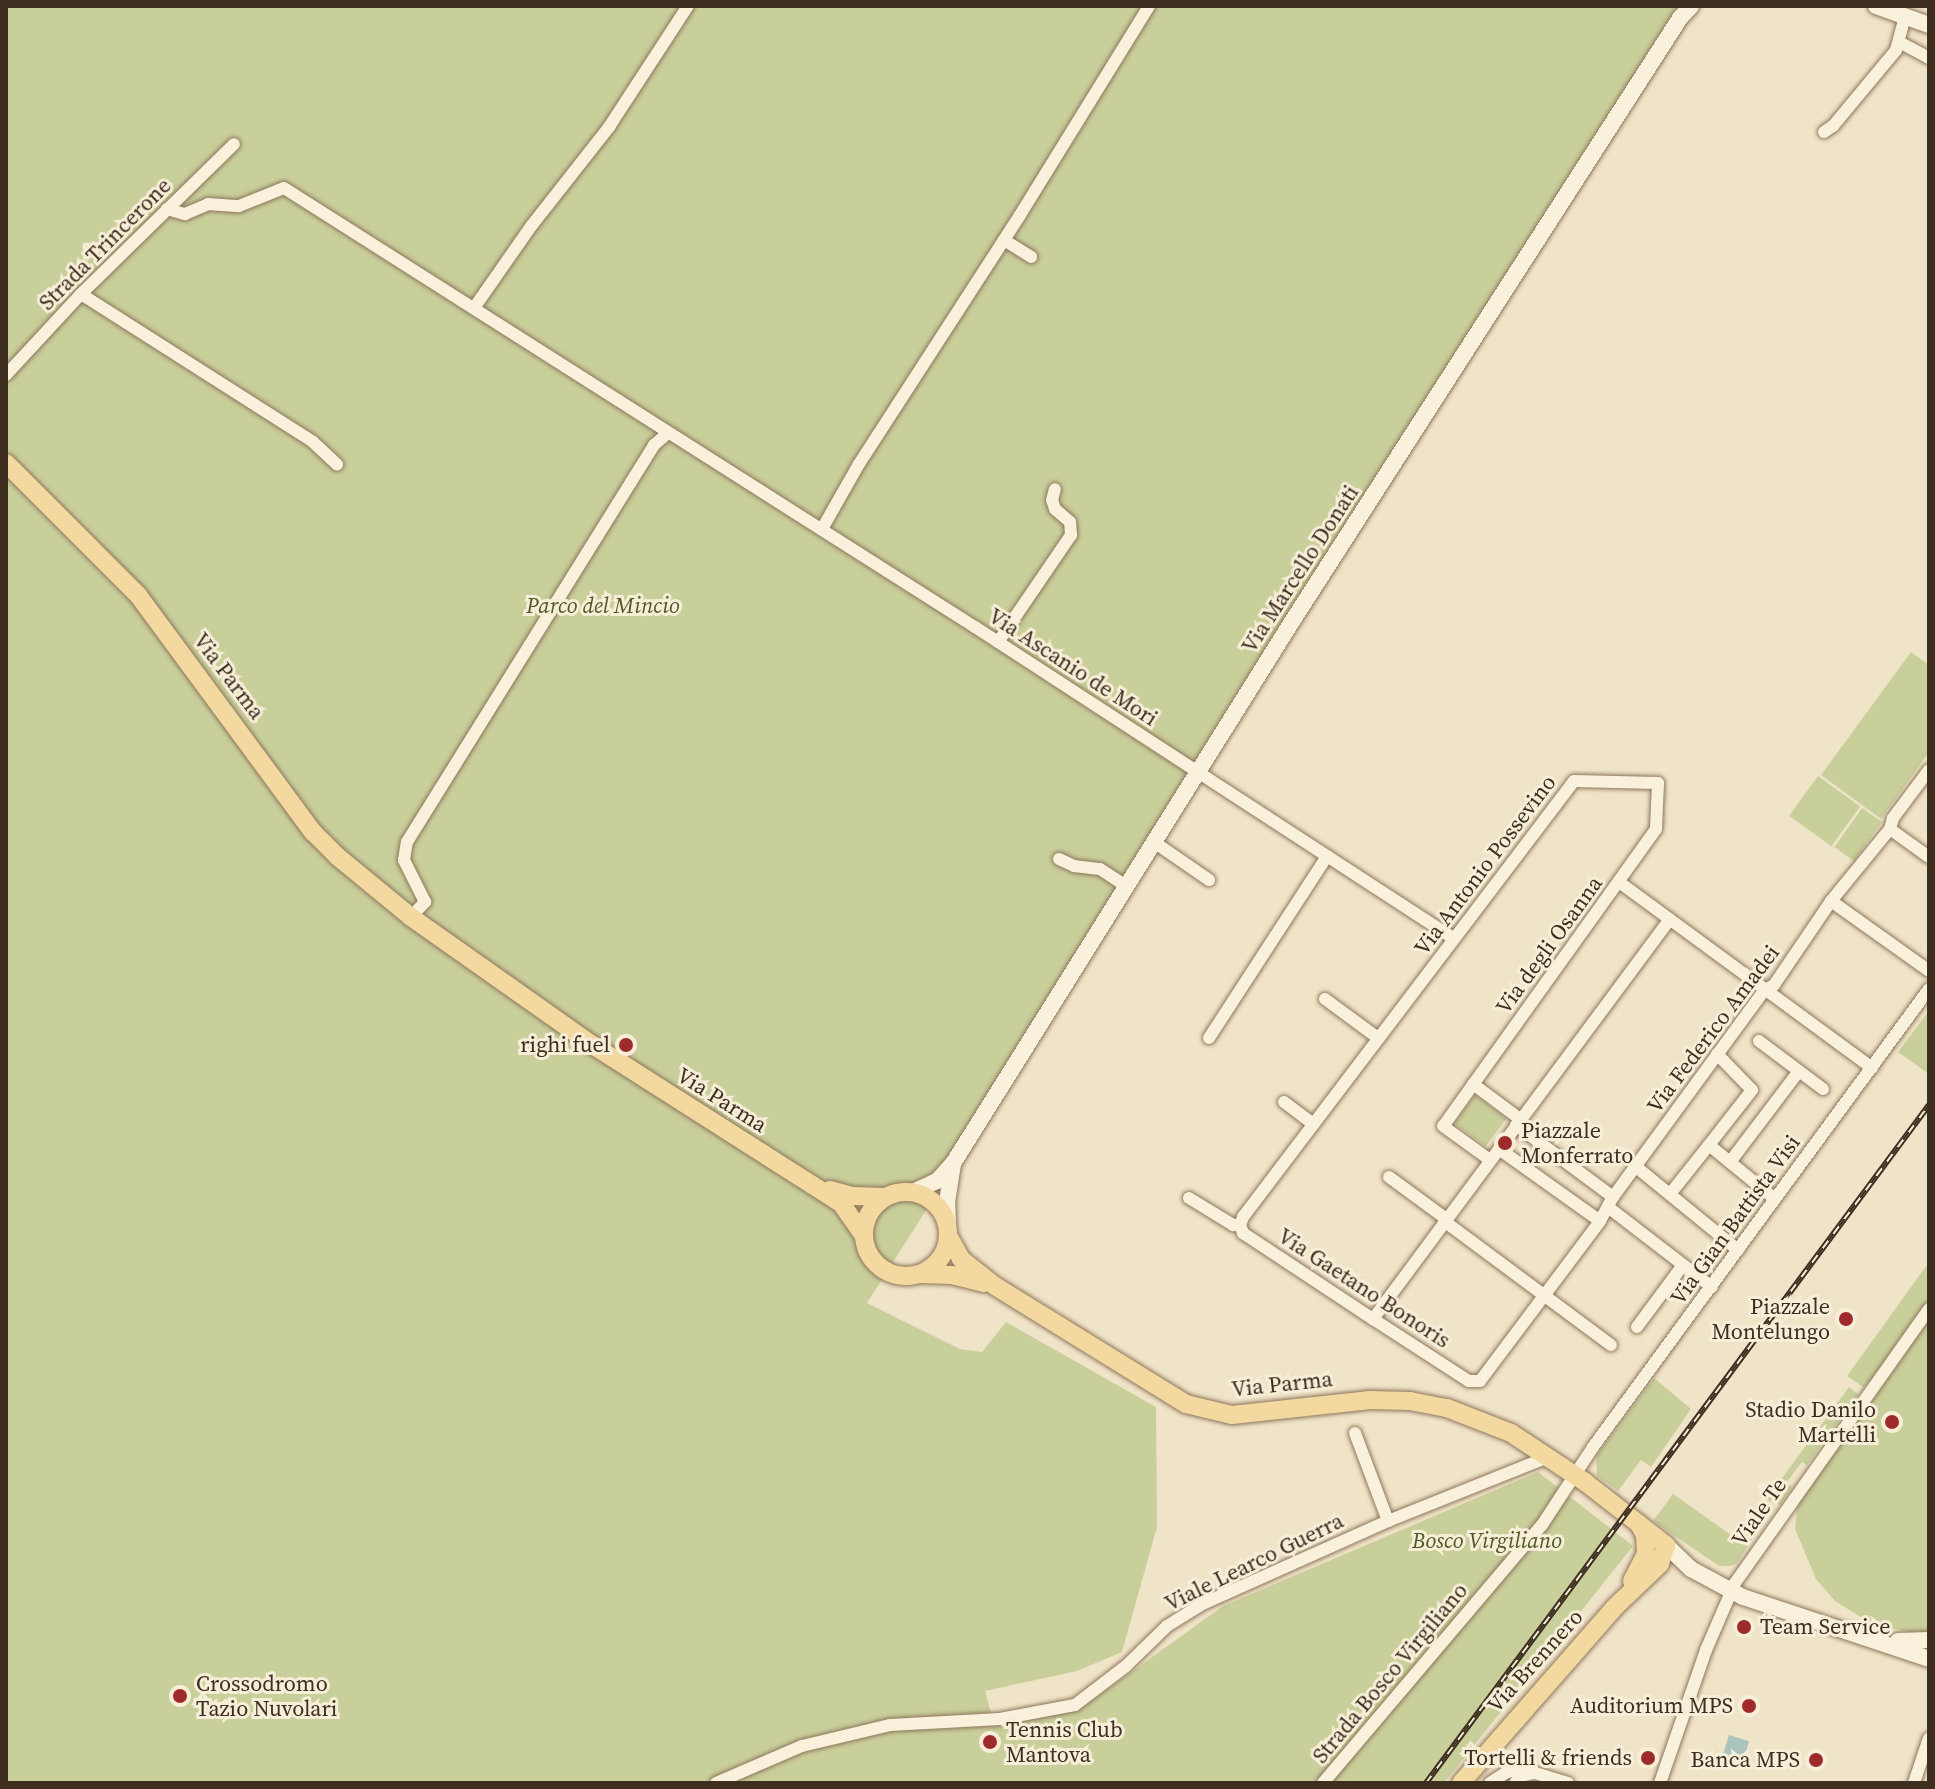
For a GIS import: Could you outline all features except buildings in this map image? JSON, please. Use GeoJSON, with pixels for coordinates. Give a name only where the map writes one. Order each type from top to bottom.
{"type":"FeatureCollection","features":[{"type":"Feature","properties":{"kind":"main road","name":"Via Parma"},"geometry":{"type":"LineString","coordinates":[[6,463],[138,595],[313,832],[411,917],[591,1044],[848,1209],[864,1236]]}},
{"type":"Feature","properties":{"kind":"main road","name":"Via Parma"},"geometry":{"type":"LineString","coordinates":[[812,1184],[853,1196],[885,1197]]}},
{"type":"Feature","properties":{"kind":"main road"},"geometry":{"type":"LineString","coordinates":[[913,1192],[936,1204],[948,1231],[940,1259],[920,1274],[898,1276],[881,1269],[870,1257],[864,1236],[872,1208],[885,1197],[913,1192]]}},
{"type":"Feature","properties":{"kind":"main road","name":"Via Parma"},"geometry":{"type":"LineString","coordinates":[[948,1231],[961,1259],[995,1286],[1170,1396],[1202,1410],[1232,1415],[1370,1400],[1410,1401],[1486,1421],[1575,1475],[1666,1545]]}},
{"type":"Feature","properties":{"kind":"main road","name":"Via Parma"},"geometry":{"type":"LineString","coordinates":[[920,1274],[952,1275],[995,1286]]}},
{"type":"Feature","properties":{"kind":"main road"},"geometry":{"type":"LineString","coordinates":[[1638,1522],[1645,1535],[1645,1560]]}},
{"type":"Feature","properties":{"kind":"main road","name":"Via Brennero"},"geometry":{"type":"LineString","coordinates":[[1461,1783],[1615,1607],[1660,1564],[1666,1545]]}},
{"type":"Feature","properties":{"kind":"main road","name":"Via Brennero"},"geometry":{"type":"LineString","coordinates":[[1615,1607],[1645,1560]]}},
{"type":"Feature","properties":{"kind":"street"},"geometry":{"type":"LineString","coordinates":[[474,308],[532,225],[609,127],[688,6]]}},
{"type":"Feature","properties":{"kind":"street"},"geometry":{"type":"LineString","coordinates":[[822,529],[859,464],[1004,240],[1149,6]]}},
{"type":"Feature","properties":{"kind":"street","name":"Via Marcello Donati"},"geometry":{"type":"LineString","coordinates":[[913,1192],[937,1181],[954,1162],[1197,772],[1662,45],[1691,6]]}},
{"type":"Feature","properties":{"kind":"street"},"geometry":{"type":"LineString","coordinates":[[1876,6],[1929,25]]}},
{"type":"Feature","properties":{"kind":"street"},"geometry":{"type":"LineString","coordinates":[[1824,132],[1833,126],[1901,43],[1905,17]]}},
{"type":"Feature","properties":{"kind":"street"},"geometry":{"type":"LineString","coordinates":[[1901,43],[1929,58]]}},
{"type":"Feature","properties":{"kind":"street","name":"Strada Trincerone"},"geometry":{"type":"LineString","coordinates":[[6,375],[81,294],[234,144]]}},
{"type":"Feature","properties":{"kind":"street","name":"Via Ascanio de Mori"},"geometry":{"type":"LineString","coordinates":[[167,209],[185,214],[208,204],[239,206],[284,188],[822,529],[1453,938]]}},
{"type":"Feature","properties":{"kind":"street"},"geometry":{"type":"LineString","coordinates":[[1004,240],[1031,257]]}},
{"type":"Feature","properties":{"kind":"street"},"geometry":{"type":"LineString","coordinates":[[81,294],[313,442],[337,464]]}},
{"type":"Feature","properties":{"kind":"street"},"geometry":{"type":"LineString","coordinates":[[411,917],[425,902],[404,860],[407,842],[654,445],[668,433]]}},
{"type":"Feature","properties":{"kind":"street"},"geometry":{"type":"LineString","coordinates":[[998,642],[1071,535],[1070,522],[1055,509],[1052,500],[1055,489]]}},
{"type":"Feature","properties":{"kind":"street","name":"Via Federico Amadei"},"geometry":{"type":"LineString","coordinates":[[1469,1381],[1480,1381],[1489,1371],[1600,1221],[1635,1166],[1717,1054],[1764,991],[1774,985],[1831,901],[1890,829],[1893,818],[1929,770]]}},
{"type":"Feature","properties":{"kind":"street","name":"Via Antonio Possevino"},"geometry":{"type":"LineString","coordinates":[[1240,1225],[1243,1217],[1574,781],[1658,783],[1656,829]]}},
{"type":"Feature","properties":{"kind":"street","name":"Via degli Osanna"},"geometry":{"type":"LineString","coordinates":[[1490,1160],[1443,1126],[1656,829]]}},
{"type":"Feature","properties":{"kind":"street"},"geometry":{"type":"LineString","coordinates":[[1890,829],[1929,857]]}},
{"type":"Feature","properties":{"kind":"street"},"geometry":{"type":"LineString","coordinates":[[1154,842],[1209,880]]}},
{"type":"Feature","properties":{"kind":"street"},"geometry":{"type":"LineString","coordinates":[[1209,1038],[1327,856]]}},
{"type":"Feature","properties":{"kind":"street"},"geometry":{"type":"LineString","coordinates":[[1059,859],[1074,866],[1100,869],[1126,886]]}},
{"type":"Feature","properties":{"kind":"street"},"geometry":{"type":"LineString","coordinates":[[1619,882],[1872,1068]]}},
{"type":"Feature","properties":{"kind":"street"},"geometry":{"type":"LineString","coordinates":[[1831,901],[1929,971]]}},
{"type":"Feature","properties":{"kind":"street"},"geometry":{"type":"LineString","coordinates":[[1373,1319],[1670,919]]}},
{"type":"Feature","properties":{"kind":"street","name":"Via Gian Battista Visi"},"geometry":{"type":"LineString","coordinates":[[1575,1475],[1929,989]]}},
{"type":"Feature","properties":{"kind":"street"},"geometry":{"type":"LineString","coordinates":[[1325,999],[1378,1038]]}},
{"type":"Feature","properties":{"kind":"street"},"geometry":{"type":"LineString","coordinates":[[1759,1041],[1823,1089]]}},
{"type":"Feature","properties":{"kind":"street"},"geometry":{"type":"LineString","coordinates":[[1717,1054],[1752,1090],[1775,1103]]}},
{"type":"Feature","properties":{"kind":"street"},"geometry":{"type":"LineString","coordinates":[[1730,1162],[1799,1071]]}},
{"type":"Feature","properties":{"kind":"street"},"geometry":{"type":"LineString","coordinates":[[1473,1084],[1712,1287]]}},
{"type":"Feature","properties":{"kind":"street"},"geometry":{"type":"LineString","coordinates":[[1670,1194],[1752,1090]]}},
{"type":"Feature","properties":{"kind":"street"},"geometry":{"type":"LineString","coordinates":[[1284,1102],[1313,1124]]}},
{"type":"Feature","properties":{"kind":"street"},"geometry":{"type":"LineString","coordinates":[[1709,1145],[1775,1199]]}},
{"type":"Feature","properties":{"kind":"street"},"geometry":{"type":"LineString","coordinates":[[1499,1149],[1600,1221]]}},
{"type":"Feature","properties":{"kind":"street","name":"Via Marcello Donati"},"geometry":{"type":"LineString","coordinates":[[948,1231],[947,1202],[954,1162]]}},
{"type":"Feature","properties":{"kind":"street"},"geometry":{"type":"LineString","coordinates":[[1635,1166],[1738,1250]]}},
{"type":"Feature","properties":{"kind":"street"},"geometry":{"type":"LineString","coordinates":[[1389,1177],[1611,1345]]}},
{"type":"Feature","properties":{"kind":"street","name":"Via Gaetano Bonoris"},"geometry":{"type":"LineString","coordinates":[[1189,1198],[1233,1225],[1240,1225],[1243,1233],[1469,1381]]}},
{"type":"Feature","properties":{"kind":"street"},"geometry":{"type":"LineString","coordinates":[[1637,1327],[1683,1265]]}},
{"type":"Feature","properties":{"kind":"street","name":"Viale Te"},"geometry":{"type":"LineString","coordinates":[[1660,1783],[1733,1587],[1929,1309]]}},
{"type":"Feature","properties":{"kind":"street"},"geometry":{"type":"LineString","coordinates":[[1355,1433],[1388,1521]]}},
{"type":"Feature","properties":{"kind":"street","name":"Viale Learco Guerra"},"geometry":{"type":"LineString","coordinates":[[716,1783],[802,1746],[890,1725],[1000,1719],[1075,1705],[1126,1666],[1167,1626],[1200,1605],[1388,1521],[1548,1457]]}},
{"type":"Feature","properties":{"kind":"street","name":"Strada Bosco Virgiliano"},"geometry":{"type":"LineString","coordinates":[[1323,1783],[1542,1525],[1575,1475]]}},
{"type":"Feature","properties":{"kind":"street"},"geometry":{"type":"LineString","coordinates":[[1666,1545],[1733,1587],[1929,1652]]}},
{"type":"Feature","properties":{"kind":"street"},"geometry":{"type":"LineString","coordinates":[[1666,1545],[1691,1569],[1929,1659]]}},
{"type":"Feature","properties":{"kind":"street","name":"Via Brennero"},"geometry":{"type":"LineString","coordinates":[[1645,1560],[1666,1545]]}},
{"type":"Feature","properties":{"kind":"street","name":"Via Brennero"},"geometry":{"type":"LineString","coordinates":[[1615,1607],[1654,1575],[1669,1569],[1691,1569]]}},
{"type":"Feature","properties":{"kind":"street"},"geometry":{"type":"LineString","coordinates":[[1898,1641],[1929,1640]]}},
{"type":"Feature","properties":{"kind":"street"},"geometry":{"type":"LineString","coordinates":[[1914,1783],[1929,1738]]}},
{"type":"Feature","properties":{"kind":"street"},"geometry":{"type":"LineString","coordinates":[[1490,1783],[1515,1769],[1568,1783]]}},
{"type":"Feature","properties":{"kind":"street"},"geometry":{"type":"LineString","coordinates":[[1515,1783],[1527,1774],[1544,1775]]}},
{"type":"Feature","properties":{"kind":"green space","name":"Parco del Mincio"},"geometry":{"type":"Polygon","coordinates":[[[6,6],[1693,6],[867,1303],[960,1349],[982,1352],[1006,1322],[1156,1407],[1157,1527],[1122,1652],[1077,1671],[985,1691],[994,1723],[1080,1709],[1223,1606],[1538,1472],[1633,1546],[1444,1783],[6,1783],[6,6]]]}},
{"type":"Feature","properties":{"kind":"green space"},"geometry":{"type":"Polygon","coordinates":[[[1911,652],[1929,665],[1929,752],[1881,819],[1821,775],[1911,652]]]}},
{"type":"Feature","properties":{"kind":"green space"},"geometry":{"type":"Polygon","coordinates":[[[1818,776],[1860,807],[1831,846],[1789,816],[1818,776]]]}},
{"type":"Feature","properties":{"kind":"green space"},"geometry":{"type":"Polygon","coordinates":[[[1862,808],[1882,822],[1854,861],[1834,847],[1862,808]]]}},
{"type":"Feature","properties":{"kind":"green space"},"geometry":{"type":"Polygon","coordinates":[[[1929,1011],[1929,1074],[1898,1052],[1929,1011]]]}},
{"type":"Feature","properties":{"kind":"green space"},"geometry":{"type":"Polygon","coordinates":[[[1475,1095],[1507,1118],[1486,1146],[1454,1123],[1475,1095]]]}},
{"type":"Feature","properties":{"kind":"green space","name":"Stadio Danilo Martelli"},"geometry":{"type":"Polygon","coordinates":[[[1929,1262],[1929,1633],[1914,1633],[1872,1624],[1835,1601],[1816,1579],[1795,1529],[1798,1500],[1909,1349],[1863,1387],[1847,1376],[1929,1262]]]}},
{"type":"Feature","properties":{"kind":"green space"},"geometry":{"type":"Polygon","coordinates":[[[1654,1378],[1691,1409],[1651,1467],[1641,1460],[1618,1491],[1597,1476],[1596,1456],[1654,1378]]]}},
{"type":"Feature","properties":{"kind":"green space"},"geometry":{"type":"Polygon","coordinates":[[[1849,1387],[1858,1394],[1807,1465],[1802,1462],[1786,1483],[1792,1487],[1780,1505],[1766,1500],[1849,1387]]]}},
{"type":"Feature","properties":{"kind":"green space"},"geometry":{"type":"Polygon","coordinates":[[[1673,1494],[1734,1537],[1756,1509],[1764,1521],[1737,1563],[1719,1566],[1653,1521],[1673,1494]]]}},
{"type":"Feature","properties":{"kind":"water"},"geometry":{"type":"Polygon","coordinates":[[[1729,1735],[1749,1741],[1743,1760],[1723,1754],[1729,1735]]]}},
{"type":"Feature","properties":{"kind":"railway"},"geometry":{"type":"LineString","coordinates":[[1426,1783],[1929,1105]]}},
{"type":"Feature","properties":{"kind":"place","name":"righi fuel"},"geometry":{"type":"Point","coordinates":[626,1045]}},
{"type":"Feature","properties":{"kind":"place","name":"Piazzale Monferrato"},"geometry":{"type":"Point","coordinates":[1505,1143]}},
{"type":"Feature","properties":{"kind":"place","name":"Piazzale Montelungo"},"geometry":{"type":"Point","coordinates":[1846,1319]}},
{"type":"Feature","properties":{"kind":"place","name":"Stadio Danilo Martelli"},"geometry":{"type":"Point","coordinates":[1892,1422]}},
{"type":"Feature","properties":{"kind":"place","name":"Team Service"},"geometry":{"type":"Point","coordinates":[1744,1627]}},
{"type":"Feature","properties":{"kind":"place","name":"Crossodromo Tazio Nuvolari"},"geometry":{"type":"Point","coordinates":[180,1696]}},
{"type":"Feature","properties":{"kind":"place","name":"Auditorium MPS"},"geometry":{"type":"Point","coordinates":[1749,1706]}},
{"type":"Feature","properties":{"kind":"place","name":"Tennis Club Mantova"},"geometry":{"type":"Point","coordinates":[990,1742]}},
{"type":"Feature","properties":{"kind":"place","name":"Tortelli & friends"},"geometry":{"type":"Point","coordinates":[1648,1758]}},
{"type":"Feature","properties":{"kind":"place","name":"Banca MPS"},"geometry":{"type":"Point","coordinates":[1816,1760]}},
{"type":"Feature","properties":{"kind":"park label","name":"Bosco Virgiliano"},"geometry":{"type":"Point","coordinates":[1487,1541]}}]}
